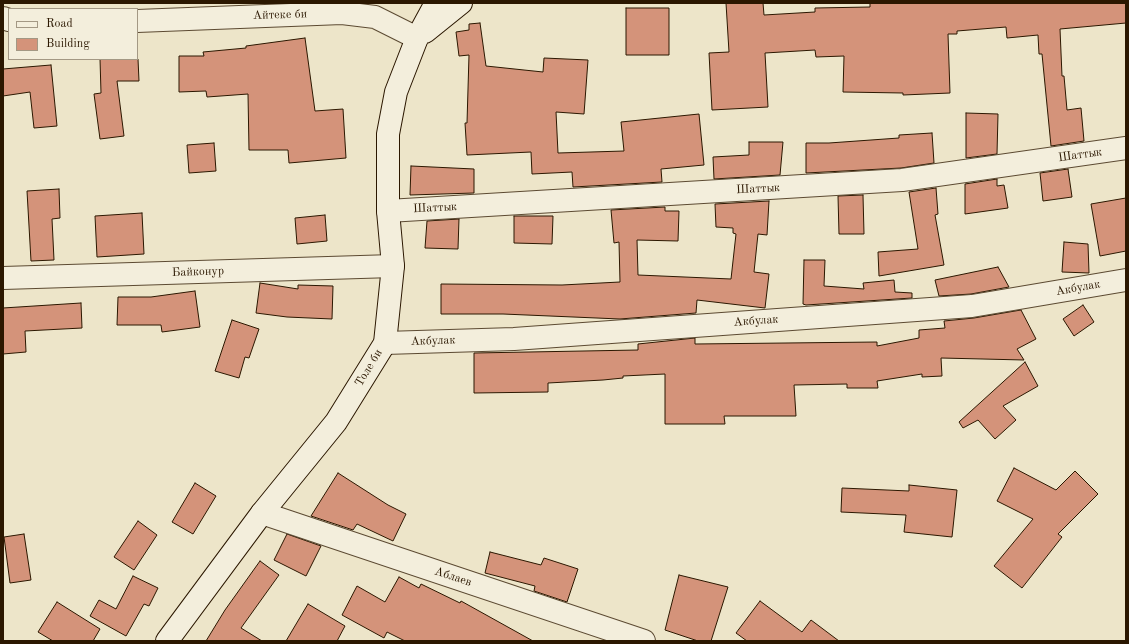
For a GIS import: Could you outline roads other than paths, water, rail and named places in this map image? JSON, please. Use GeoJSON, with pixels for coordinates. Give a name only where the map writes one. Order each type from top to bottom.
{"type":"FeatureCollection","features":[{"type":"Feature","properties":{"kind":"street","name":"Толе би"},"geometry":{"type":"LineString","coordinates":[[167,641],[262,513],[336,422],[385,343],[393,266],[388,210],[388,134],[396,92],[418,38],[436,3]]}},
{"type":"Feature","properties":{"kind":"street","name":"Толе би"},"geometry":{"type":"LineString","coordinates":[[418,38],[461,3]]}},
{"type":"Feature","properties":{"kind":"street","name":"Айтеке би"},"geometry":{"type":"LineString","coordinates":[[138,21],[319,8],[342,13],[375,16],[418,38]]}},
{"type":"Feature","properties":{"kind":"street","name":"Шаттык"},"geometry":{"type":"LineString","coordinates":[[388,210],[902,180],[1126,148]]}},
{"type":"Feature","properties":{"kind":"street","name":"Байконур"},"geometry":{"type":"LineString","coordinates":[[3,278],[393,266]]}},
{"type":"Feature","properties":{"kind":"street","name":"Акбулак"},"geometry":{"type":"LineString","coordinates":[[385,343],[514,339],[972,306],[1126,280]]}},
{"type":"Feature","properties":{"kind":"street","name":"Аблаев"},"geometry":{"type":"LineString","coordinates":[[262,513],[644,641]]}}]}
